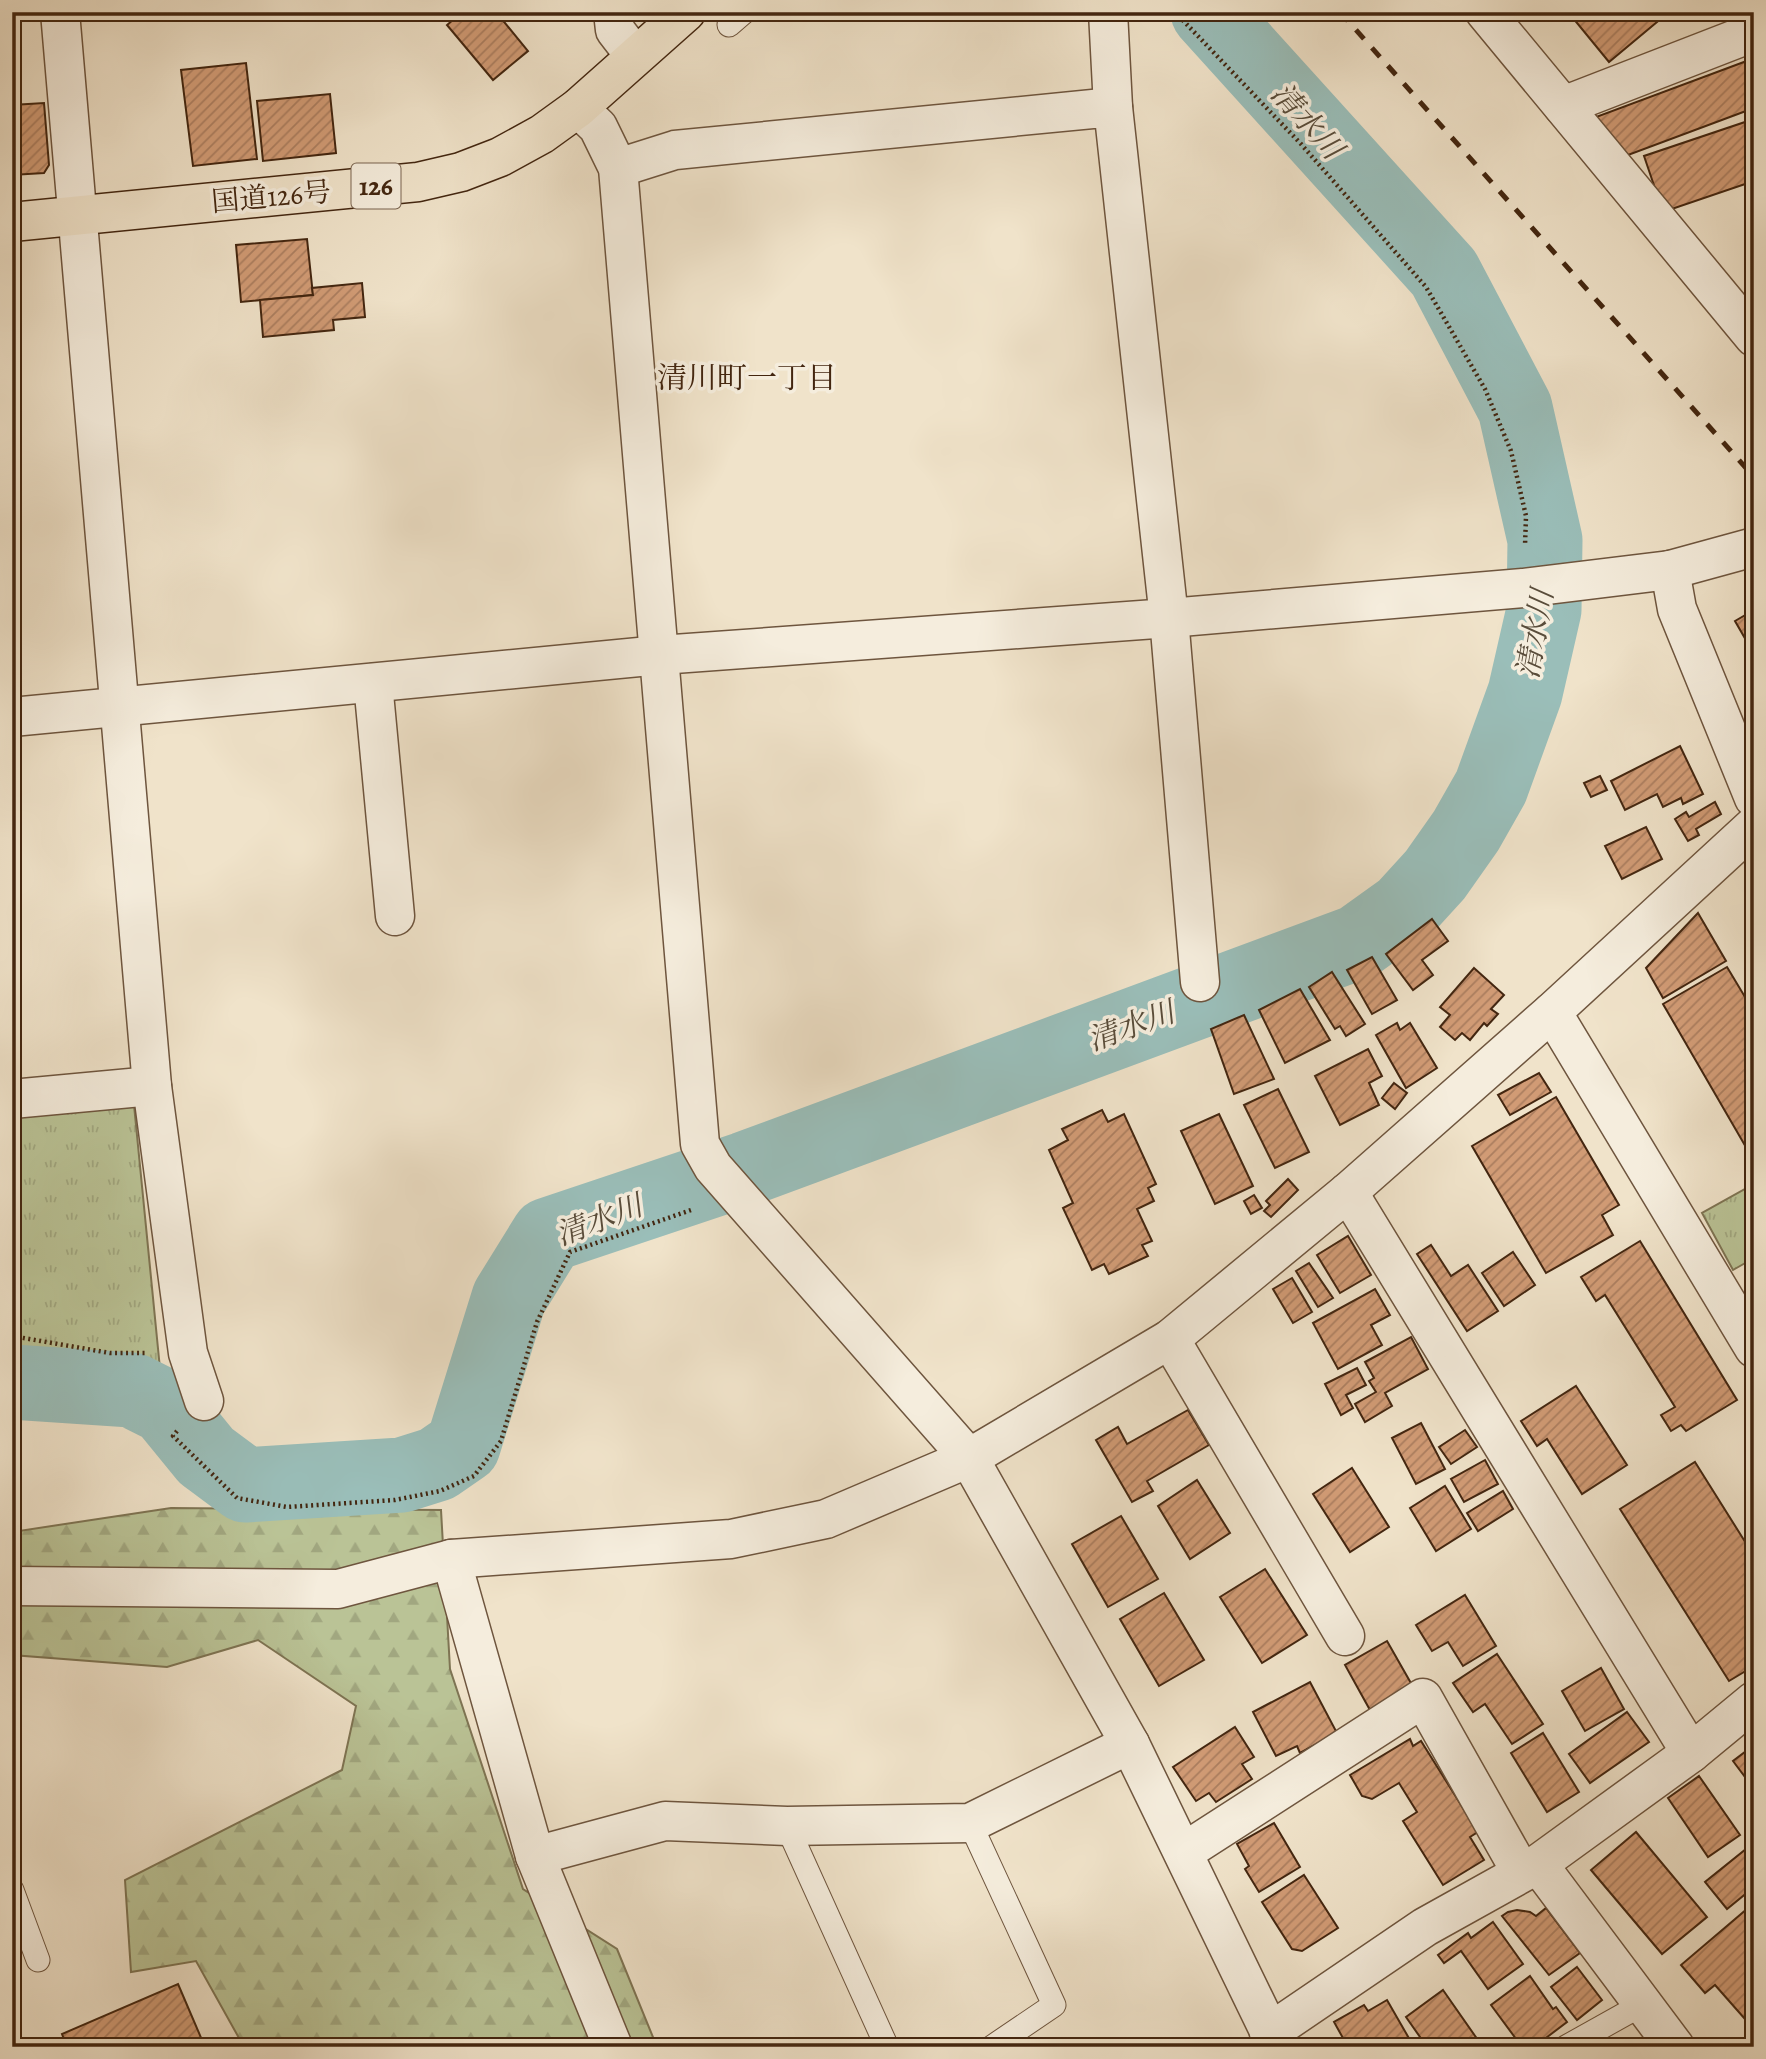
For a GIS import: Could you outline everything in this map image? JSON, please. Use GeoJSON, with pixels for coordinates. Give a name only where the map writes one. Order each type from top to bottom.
{"type":"FeatureCollection","features":[{"type":"Feature","properties":{"kind":"highway","name":"国道126号"},"geometry":{"type":"LineString","coordinates":[[12,222],[418,182],[461,172],[500,157],[542,134],[578,108],[687,12]]}},
{"type":"Feature","properties":{"kind":"street"},"geometry":{"type":"LineString","coordinates":[[60,12],[152,1086],[188,1353],[204,1401]]}},
{"type":"Feature","properties":{"kind":"street"},"geometry":{"type":"LineString","coordinates":[[613,12],[615,30],[635,56]]}},
{"type":"Feature","properties":{"kind":"street"},"geometry":{"type":"LineString","coordinates":[[1108,12],[1113,107],[1169,618],[1200,982]]}},
{"type":"Feature","properties":{"kind":"street"},"geometry":{"type":"LineString","coordinates":[[1485,12],[1754,337]]}},
{"type":"Feature","properties":{"kind":"street"},"geometry":{"type":"LineString","coordinates":[[1563,106],[1754,32]]}},
{"type":"Feature","properties":{"kind":"street"},"geometry":{"type":"LineString","coordinates":[[618,168],[675,150],[1113,107]]}},
{"type":"Feature","properties":{"kind":"street"},"geometry":{"type":"LineString","coordinates":[[578,108],[598,127],[618,168],[700,1144],[726,1180],[969,1458],[1130,1744],[1273,2040],[1425,1927],[1529,1868],[1690,1753],[1754,1701]]}},
{"type":"Feature","properties":{"kind":"street"},"geometry":{"type":"LineString","coordinates":[[12,717],[660,655],[1169,618],[1523,588],[1670,570],[1754,547]]}},
{"type":"Feature","properties":{"kind":"street"},"geometry":{"type":"LineString","coordinates":[[1670,570],[1677,609],[1754,798]]}},
{"type":"Feature","properties":{"kind":"street"},"geometry":{"type":"LineString","coordinates":[[373,683],[395,916]]}},
{"type":"Feature","properties":{"kind":"street"},"geometry":{"type":"LineString","coordinates":[[12,1586],[338,1589],[451,1559],[731,1539],[826,1519],[969,1458],[1170,1339],[1348,1192],[1552,1012],[1754,825]]}},
{"type":"Feature","properties":{"kind":"street"},"geometry":{"type":"LineString","coordinates":[[1552,1012],[1754,1348]]}},
{"type":"Feature","properties":{"kind":"street"},"geometry":{"type":"LineString","coordinates":[[12,1099],[152,1086]]}},
{"type":"Feature","properties":{"kind":"street"},"geometry":{"type":"LineString","coordinates":[[1348,1192],[1690,1753]]}},
{"type":"Feature","properties":{"kind":"street"},"geometry":{"type":"LineString","coordinates":[[1170,1339],[1345,1636]]}},
{"type":"Feature","properties":{"kind":"street"},"geometry":{"type":"LineString","coordinates":[[451,1559],[535,1856],[613,2047]]}},
{"type":"Feature","properties":{"kind":"street"},"geometry":{"type":"LineString","coordinates":[[1184,1852],[1423,1698],[1529,1868],[1643,2004],[1675,2047]]}},
{"type":"Feature","properties":{"kind":"street"},"geometry":{"type":"LineString","coordinates":[[535,1856],[665,1821],[787,1826],[970,1823],[1130,1744]]}},
{"type":"Feature","properties":{"kind":"lane"},"geometry":{"type":"LineString","coordinates":[[970,1823],[1054,2005],[992,2047]]}},
{"type":"Feature","properties":{"kind":"lane"},"geometry":{"type":"LineString","coordinates":[[787,1826],[887,2047]]}},
{"type":"Feature","properties":{"kind":"lane"},"geometry":{"type":"LineString","coordinates":[[12,1890],[38,1960]]}},
{"type":"Feature","properties":{"kind":"lane"},"geometry":{"type":"LineString","coordinates":[[1566,2047],[1643,2004]]}},
{"type":"Feature","properties":{"kind":"path"},"geometry":{"type":"LineString","coordinates":[[1175,12],[1301,144],[1426,286],[1485,389],[1511,451],[1526,516],[1523,588]]}},
{"type":"Feature","properties":{"kind":"path"},"geometry":{"type":"LineString","coordinates":[[173,1436],[237,1499],[287,1507],[325,1506],[396,1500],[440,1492],[474,1476],[501,1441],[537,1322],[570,1252],[726,1180]]}},
{"type":"Feature","properties":{"kind":"path"},"geometry":{"type":"LineString","coordinates":[[12,1336],[110,1353],[188,1353]]}},
{"type":"Feature","properties":{"kind":"green space"},"geometry":{"type":"Polygon","coordinates":[[[134,1105],[161,1379],[130,1371],[12,1355],[12,1116],[134,1105]]]}},
{"type":"Feature","properties":{"kind":"green space"},"geometry":{"type":"Polygon","coordinates":[[[1754,1184],[1754,1258],[1733,1270],[1702,1213],[1754,1184]]]}},
{"type":"Feature","properties":{"kind":"green space"},"geometry":{"type":"Polygon","coordinates":[[[171,1508],[441,1510],[450,1669],[523,1889],[617,1949],[657,2047],[244,2047],[196,1961],[131,1972],[125,1880],[342,1770],[356,1706],[258,1640],[167,1667],[12,1655],[12,1532],[171,1508]]]}},
{"type":"Feature","properties":{"kind":"building"},"geometry":{"type":"Polygon","coordinates":[[[462,12],[496,12],[528,51],[493,80],[447,25],[462,12]]]}},
{"type":"Feature","properties":{"kind":"building"},"geometry":{"type":"Polygon","coordinates":[[[1568,12],[1669,12],[1609,62],[1568,12]]]}},
{"type":"Feature","properties":{"kind":"building"},"geometry":{"type":"Polygon","coordinates":[[[1752,59],[1754,108],[1612,161],[1596,117],[1752,59]]]}},
{"type":"Feature","properties":{"kind":"building"},"geometry":{"type":"Polygon","coordinates":[[[246,63],[257,159],[193,166],[181,70],[246,63]]]}},
{"type":"Feature","properties":{"kind":"building"},"geometry":{"type":"Polygon","coordinates":[[[330,94],[336,153],[263,161],[257,101],[330,94]]]}},
{"type":"Feature","properties":{"kind":"building"},"geometry":{"type":"Polygon","coordinates":[[[44,103],[49,165],[44,173],[12,175],[12,105],[44,103]]]}},
{"type":"Feature","properties":{"kind":"building"},"geometry":{"type":"Polygon","coordinates":[[[1754,119],[1754,181],[1663,212],[1644,156],[1754,119]]]}},
{"type":"Feature","properties":{"kind":"building"},"geometry":{"type":"Polygon","coordinates":[[[307,239],[313,295],[241,302],[236,245],[307,239]]]}},
{"type":"Feature","properties":{"kind":"building"},"geometry":{"type":"Polygon","coordinates":[[[362,283],[365,317],[333,320],[334,330],[263,337],[260,300],[313,295],[312,288],[362,283]]]}},
{"type":"Feature","properties":{"kind":"building"},"geometry":{"type":"Polygon","coordinates":[[[1754,610],[1754,654],[1735,621],[1754,610]]]}},
{"type":"Feature","properties":{"kind":"building"},"geometry":{"type":"Polygon","coordinates":[[[1680,746],[1703,794],[1683,804],[1681,798],[1663,807],[1657,794],[1625,810],[1611,781],[1680,746]]]}},
{"type":"Feature","properties":{"kind":"building"},"geometry":{"type":"Polygon","coordinates":[[[1600,776],[1607,790],[1591,797],[1584,783],[1600,776]]]}},
{"type":"Feature","properties":{"kind":"building"},"geometry":{"type":"Polygon","coordinates":[[[1715,802],[1721,814],[1696,829],[1699,835],[1688,841],[1675,819],[1686,812],[1689,817],[1715,802]]]}},
{"type":"Feature","properties":{"kind":"building"},"geometry":{"type":"Polygon","coordinates":[[[1646,827],[1662,859],[1622,879],[1605,846],[1646,827]]]}},
{"type":"Feature","properties":{"kind":"building"},"geometry":{"type":"Polygon","coordinates":[[[1698,913],[1726,961],[1663,998],[1646,968],[1698,913]]]}},
{"type":"Feature","properties":{"kind":"building"},"geometry":{"type":"Polygon","coordinates":[[[1432,919],[1448,941],[1422,960],[1433,975],[1413,990],[1386,954],[1432,919]]]}},
{"type":"Feature","properties":{"kind":"building"},"geometry":{"type":"Polygon","coordinates":[[[1372,957],[1397,1000],[1372,1014],[1347,970],[1372,957]]]}},
{"type":"Feature","properties":{"kind":"building"},"geometry":{"type":"Polygon","coordinates":[[[1727,967],[1754,1012],[1754,1161],[1663,1004],[1727,967]]]}},
{"type":"Feature","properties":{"kind":"building"},"geometry":{"type":"Polygon","coordinates":[[[1474,968],[1504,995],[1491,1009],[1498,1014],[1487,1026],[1484,1023],[1470,1040],[1462,1033],[1455,1040],[1440,1027],[1450,1015],[1440,1007],[1474,968]]]}},
{"type":"Feature","properties":{"kind":"building"},"geometry":{"type":"Polygon","coordinates":[[[1332,972],[1365,1024],[1346,1036],[1340,1026],[1335,1029],[1309,987],[1332,972]]]}},
{"type":"Feature","properties":{"kind":"building"},"geometry":{"type":"Polygon","coordinates":[[[1300,989],[1330,1040],[1285,1063],[1259,1010],[1300,989]]]}},
{"type":"Feature","properties":{"kind":"building"},"geometry":{"type":"Polygon","coordinates":[[[1244,1015],[1274,1079],[1234,1094],[1211,1029],[1244,1015]]]}},
{"type":"Feature","properties":{"kind":"building"},"geometry":{"type":"Polygon","coordinates":[[[1397,1023],[1400,1030],[1410,1023],[1437,1068],[1406,1088],[1376,1035],[1397,1023]]]}},
{"type":"Feature","properties":{"kind":"building"},"geometry":{"type":"Polygon","coordinates":[[[1368,1049],[1382,1076],[1369,1083],[1379,1105],[1340,1125],[1315,1076],[1368,1049]]]}},
{"type":"Feature","properties":{"kind":"building"},"geometry":{"type":"Polygon","coordinates":[[[1539,1073],[1551,1092],[1510,1115],[1498,1095],[1539,1073]]]}},
{"type":"Feature","properties":{"kind":"building"},"geometry":{"type":"Polygon","coordinates":[[[1394,1083],[1407,1093],[1395,1109],[1382,1098],[1394,1083]]]}},
{"type":"Feature","properties":{"kind":"building"},"geometry":{"type":"Polygon","coordinates":[[[1278,1089],[1309,1152],[1275,1168],[1244,1105],[1278,1089]]]}},
{"type":"Feature","properties":{"kind":"building"},"geometry":{"type":"Polygon","coordinates":[[[1556,1097],[1619,1205],[1602,1215],[1613,1235],[1546,1273],[1472,1146],[1556,1097]]]}},
{"type":"Feature","properties":{"kind":"building"},"geometry":{"type":"Polygon","coordinates":[[[1102,1110],[1108,1122],[1124,1114],[1156,1184],[1148,1188],[1154,1201],[1137,1209],[1152,1241],[1142,1245],[1148,1256],[1109,1274],[1104,1264],[1092,1270],[1063,1208],[1073,1203],[1049,1150],[1068,1140],[1062,1129],[1102,1110]]]}},
{"type":"Feature","properties":{"kind":"building"},"geometry":{"type":"Polygon","coordinates":[[[1219,1114],[1253,1186],[1215,1204],[1181,1131],[1219,1114]]]}},
{"type":"Feature","properties":{"kind":"building"},"geometry":{"type":"Polygon","coordinates":[[[1288,1179],[1298,1190],[1271,1217],[1264,1211],[1270,1205],[1266,1201],[1288,1179]]]}},
{"type":"Feature","properties":{"kind":"building"},"geometry":{"type":"Polygon","coordinates":[[[1254,1195],[1262,1208],[1251,1214],[1244,1201],[1254,1195]]]}},
{"type":"Feature","properties":{"kind":"building"},"geometry":{"type":"Polygon","coordinates":[[[1348,1236],[1371,1275],[1340,1293],[1317,1255],[1348,1236]]]}},
{"type":"Feature","properties":{"kind":"building"},"geometry":{"type":"Polygon","coordinates":[[[1640,1241],[1737,1400],[1686,1431],[1681,1425],[1671,1431],[1661,1415],[1675,1407],[1605,1295],[1596,1301],[1581,1277],[1640,1241]]]}},
{"type":"Feature","properties":{"kind":"building"},"geometry":{"type":"Polygon","coordinates":[[[1431,1245],[1451,1276],[1468,1265],[1498,1311],[1467,1331],[1417,1254],[1431,1245]]]}},
{"type":"Feature","properties":{"kind":"building"},"geometry":{"type":"Polygon","coordinates":[[[1513,1252],[1535,1285],[1504,1306],[1482,1273],[1513,1252]]]}},
{"type":"Feature","properties":{"kind":"building"},"geometry":{"type":"Polygon","coordinates":[[[1309,1263],[1333,1298],[1318,1307],[1296,1271],[1309,1263]]]}},
{"type":"Feature","properties":{"kind":"building"},"geometry":{"type":"Polygon","coordinates":[[[1292,1278],[1312,1312],[1293,1323],[1273,1289],[1292,1278]]]}},
{"type":"Feature","properties":{"kind":"building"},"geometry":{"type":"Polygon","coordinates":[[[1375,1289],[1390,1315],[1371,1325],[1382,1345],[1338,1369],[1313,1323],[1375,1289]]]}},
{"type":"Feature","properties":{"kind":"building"},"geometry":{"type":"Polygon","coordinates":[[[1411,1337],[1428,1369],[1385,1393],[1392,1406],[1365,1422],[1355,1404],[1376,1392],[1369,1381],[1374,1378],[1365,1362],[1411,1337]]]}},
{"type":"Feature","properties":{"kind":"building"},"geometry":{"type":"Polygon","coordinates":[[[1357,1368],[1366,1385],[1346,1395],[1353,1408],[1341,1415],[1325,1384],[1357,1368]]]}},
{"type":"Feature","properties":{"kind":"building"},"geometry":{"type":"Polygon","coordinates":[[[1576,1386],[1627,1465],[1582,1494],[1547,1439],[1537,1446],[1521,1421],[1576,1386]]]}},
{"type":"Feature","properties":{"kind":"building"},"geometry":{"type":"Polygon","coordinates":[[[1188,1410],[1209,1445],[1147,1481],[1153,1491],[1132,1502],[1096,1440],[1118,1427],[1127,1444],[1188,1410]]]}},
{"type":"Feature","properties":{"kind":"building"},"geometry":{"type":"Polygon","coordinates":[[[1421,1423],[1445,1469],[1416,1484],[1392,1438],[1421,1423]]]}},
{"type":"Feature","properties":{"kind":"building"},"geometry":{"type":"Polygon","coordinates":[[[1465,1430],[1477,1447],[1451,1464],[1439,1447],[1465,1430]]]}},
{"type":"Feature","properties":{"kind":"building"},"geometry":{"type":"Polygon","coordinates":[[[1485,1460],[1498,1484],[1464,1502],[1451,1479],[1485,1460]]]}},
{"type":"Feature","properties":{"kind":"building"},"geometry":{"type":"Polygon","coordinates":[[[1695,1462],[1754,1556],[1754,1666],[1729,1681],[1620,1509],[1695,1462]]]}},
{"type":"Feature","properties":{"kind":"building"},"geometry":{"type":"Polygon","coordinates":[[[1352,1468],[1389,1527],[1350,1552],[1313,1494],[1352,1468]]]}},
{"type":"Feature","properties":{"kind":"building"},"geometry":{"type":"Polygon","coordinates":[[[1197,1480],[1230,1533],[1190,1559],[1158,1506],[1197,1480]]]}},
{"type":"Feature","properties":{"kind":"building"},"geometry":{"type":"Polygon","coordinates":[[[1445,1486],[1471,1529],[1436,1551],[1410,1508],[1445,1486]]]}},
{"type":"Feature","properties":{"kind":"building"},"geometry":{"type":"Polygon","coordinates":[[[1503,1491],[1513,1509],[1478,1531],[1467,1513],[1503,1491]]]}},
{"type":"Feature","properties":{"kind":"building"},"geometry":{"type":"Polygon","coordinates":[[[1121,1516],[1158,1579],[1108,1607],[1072,1544],[1121,1516]]]}},
{"type":"Feature","properties":{"kind":"building"},"geometry":{"type":"Polygon","coordinates":[[[1265,1569],[1307,1635],[1262,1663],[1220,1597],[1265,1569]]]}},
{"type":"Feature","properties":{"kind":"building"},"geometry":{"type":"Polygon","coordinates":[[[1164,1593],[1204,1660],[1159,1686],[1120,1619],[1164,1593]]]}},
{"type":"Feature","properties":{"kind":"building"},"geometry":{"type":"Polygon","coordinates":[[[1465,1595],[1496,1646],[1463,1666],[1448,1642],[1432,1651],[1416,1625],[1465,1595]]]}},
{"type":"Feature","properties":{"kind":"building"},"geometry":{"type":"Polygon","coordinates":[[[1387,1641],[1412,1685],[1370,1710],[1345,1665],[1387,1641]]]}},
{"type":"Feature","properties":{"kind":"building"},"geometry":{"type":"Polygon","coordinates":[[[1497,1654],[1543,1724],[1512,1744],[1485,1704],[1473,1712],[1453,1683],[1497,1654]]]}},
{"type":"Feature","properties":{"kind":"building"},"geometry":{"type":"Polygon","coordinates":[[[1601,1668],[1624,1709],[1585,1731],[1562,1691],[1601,1668]]]}},
{"type":"Feature","properties":{"kind":"building"},"geometry":{"type":"Polygon","coordinates":[[[1310,1682],[1337,1733],[1300,1753],[1297,1746],[1276,1756],[1253,1712],[1310,1682]]]}},
{"type":"Feature","properties":{"kind":"building"},"geometry":{"type":"Polygon","coordinates":[[[1627,1712],[1649,1742],[1590,1783],[1569,1754],[1627,1712]]]}},
{"type":"Feature","properties":{"kind":"building"},"geometry":{"type":"Polygon","coordinates":[[[1235,1727],[1254,1757],[1242,1764],[1252,1779],[1216,1802],[1209,1793],[1196,1801],[1173,1767],[1235,1727]]]}},
{"type":"Feature","properties":{"kind":"building"},"geometry":{"type":"Polygon","coordinates":[[[1543,1733],[1579,1792],[1547,1812],[1511,1753],[1543,1733]]]}},
{"type":"Feature","properties":{"kind":"building"},"geometry":{"type":"Polygon","coordinates":[[[1410,1739],[1413,1746],[1421,1741],[1478,1832],[1470,1837],[1484,1860],[1443,1885],[1403,1821],[1417,1812],[1399,1783],[1372,1799],[1362,1796],[1350,1775],[1410,1739]]]}},
{"type":"Feature","properties":{"kind":"building"},"geometry":{"type":"Polygon","coordinates":[[[1754,1745],[1754,1789],[1733,1761],[1754,1745]]]}},
{"type":"Feature","properties":{"kind":"building"},"geometry":{"type":"Polygon","coordinates":[[[1699,1776],[1740,1835],[1708,1857],[1668,1798],[1699,1776]]]}},
{"type":"Feature","properties":{"kind":"building"},"geometry":{"type":"Polygon","coordinates":[[[1274,1823],[1300,1867],[1259,1892],[1245,1869],[1249,1866],[1237,1844],[1274,1823]]]}},
{"type":"Feature","properties":{"kind":"building"},"geometry":{"type":"Polygon","coordinates":[[[1636,1832],[1707,1917],[1662,1954],[1591,1870],[1636,1832]]]}},
{"type":"Feature","properties":{"kind":"building"},"geometry":{"type":"Polygon","coordinates":[[[1751,1845],[1754,1849],[1754,1887],[1727,1909],[1705,1882],[1751,1845]]]}},
{"type":"Feature","properties":{"kind":"building"},"geometry":{"type":"Polygon","coordinates":[[[1304,1875],[1338,1928],[1302,1951],[1292,1949],[1262,1902],[1304,1875]]]}},
{"type":"Feature","properties":{"kind":"building"},"geometry":{"type":"Polygon","coordinates":[[[1754,1903],[1752,2027],[1715,1985],[1705,1993],[1681,1965],[1754,1903]]]}},
{"type":"Feature","properties":{"kind":"building"},"geometry":{"type":"Polygon","coordinates":[[[1546,1908],[1580,1953],[1549,1975],[1502,1916],[1517,1910],[1536,1916],[1546,1908]]]}},
{"type":"Feature","properties":{"kind":"building"},"geometry":{"type":"Polygon","coordinates":[[[1493,1922],[1523,1964],[1488,1989],[1461,1951],[1444,1963],[1438,1955],[1468,1933],[1471,1938],[1493,1922]]]}},
{"type":"Feature","properties":{"kind":"building"},"geometry":{"type":"Polygon","coordinates":[[[1577,1967],[1602,2000],[1577,2020],[1551,1987],[1577,1967]]]}},
{"type":"Feature","properties":{"kind":"building"},"geometry":{"type":"Polygon","coordinates":[[[1530,1976],[1553,2009],[1556,2007],[1567,2022],[1534,2047],[1522,2047],[1491,2005],[1530,1976]]]}},
{"type":"Feature","properties":{"kind":"building"},"geometry":{"type":"Polygon","coordinates":[[[178,1984],[205,2047],[67,2047],[62,2034],[178,1984]]]}},
{"type":"Feature","properties":{"kind":"building"},"geometry":{"type":"Polygon","coordinates":[[[1443,1990],[1480,2043],[1475,2047],[1427,2047],[1406,2017],[1443,1990]]]}},
{"type":"Feature","properties":{"kind":"building"},"geometry":{"type":"Polygon","coordinates":[[[1387,2000],[1414,2047],[1348,2047],[1334,2022],[1364,2005],[1368,2011],[1387,2000]]]}},
{"type":"Feature","properties":{"kind":"waterway","name":"清水川"},"geometry":{"type":"LineString","coordinates":[[12,1382],[132,1390],[166,1407],[206,1456],[245,1485],[402,1475],[437,1464],[463,1446],[509,1298],[548,1235],[745,1169],[1358,942],[1404,909],[1435,875],[1466,831],[1491,787],[1525,693],[1544,610],[1545,540],[1515,408],[1444,273],[1208,12]]}},
{"type":"Feature","properties":{"kind":"railway"},"geometry":{"type":"LineString","coordinates":[[1340,12],[1754,477]]}},
{"type":"Feature","properties":{"kind":"district","name":"清川町一丁目"},"geometry":{"type":"Point","coordinates":[747,378]}}]}
